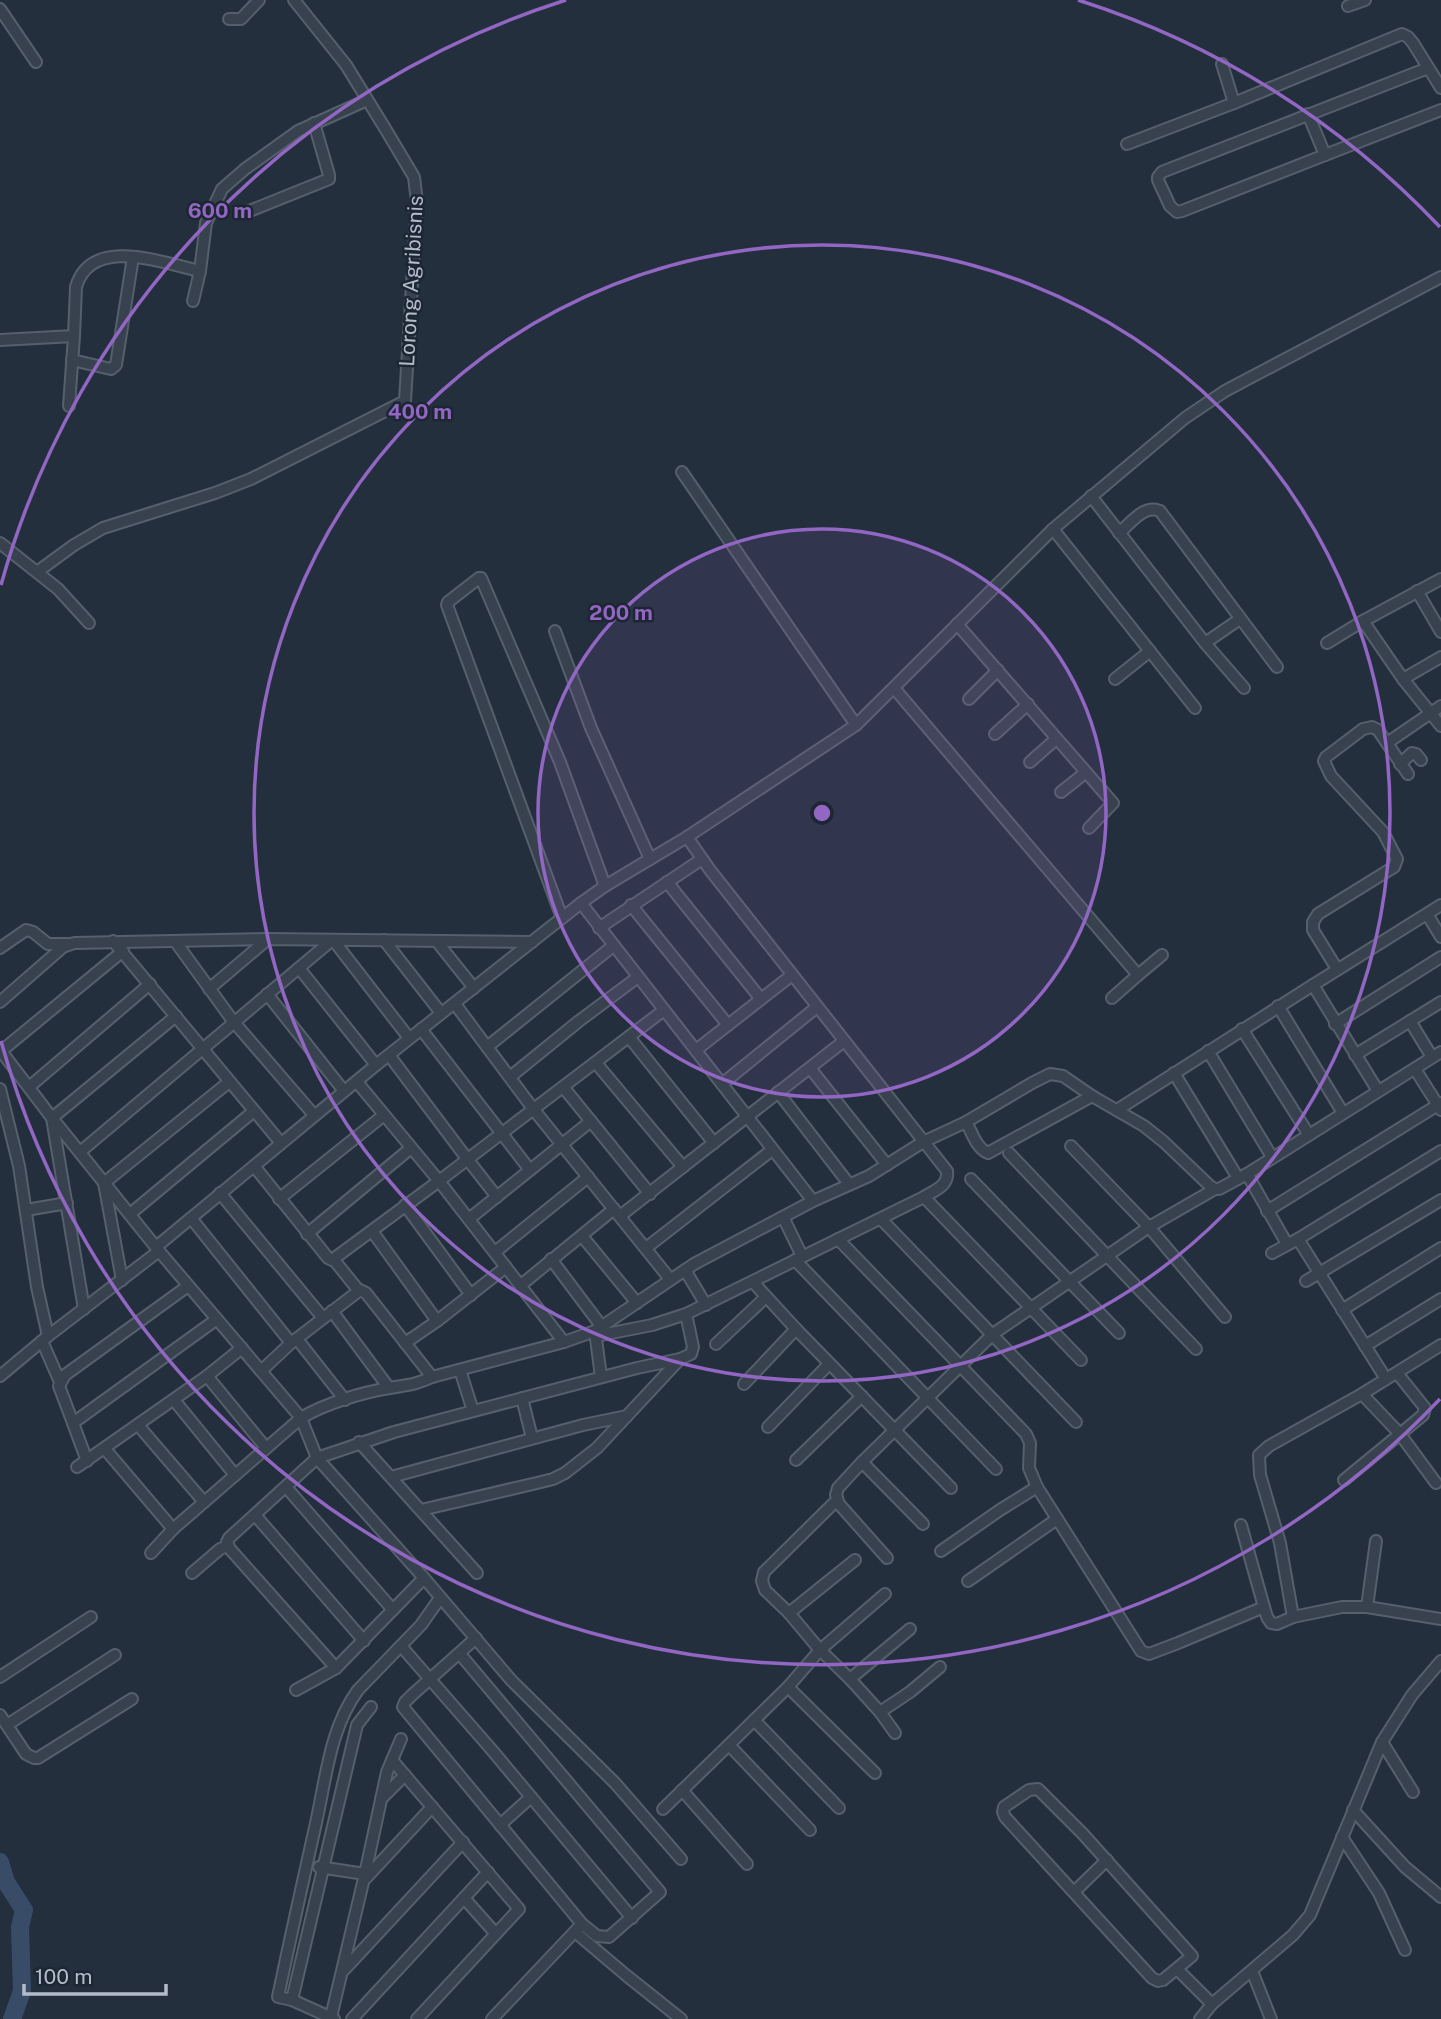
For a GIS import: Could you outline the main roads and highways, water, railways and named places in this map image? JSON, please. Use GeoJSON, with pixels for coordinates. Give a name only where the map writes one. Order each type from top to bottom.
{"type":"FeatureCollection","features":[{"type":"Feature","properties":{"kind":"waterway"},"geometry":{"type":"LineString","coordinates":[[0,1862],[6,1882],[24,1910],[20,1927],[22,1991],[12,2019]]}}]}
